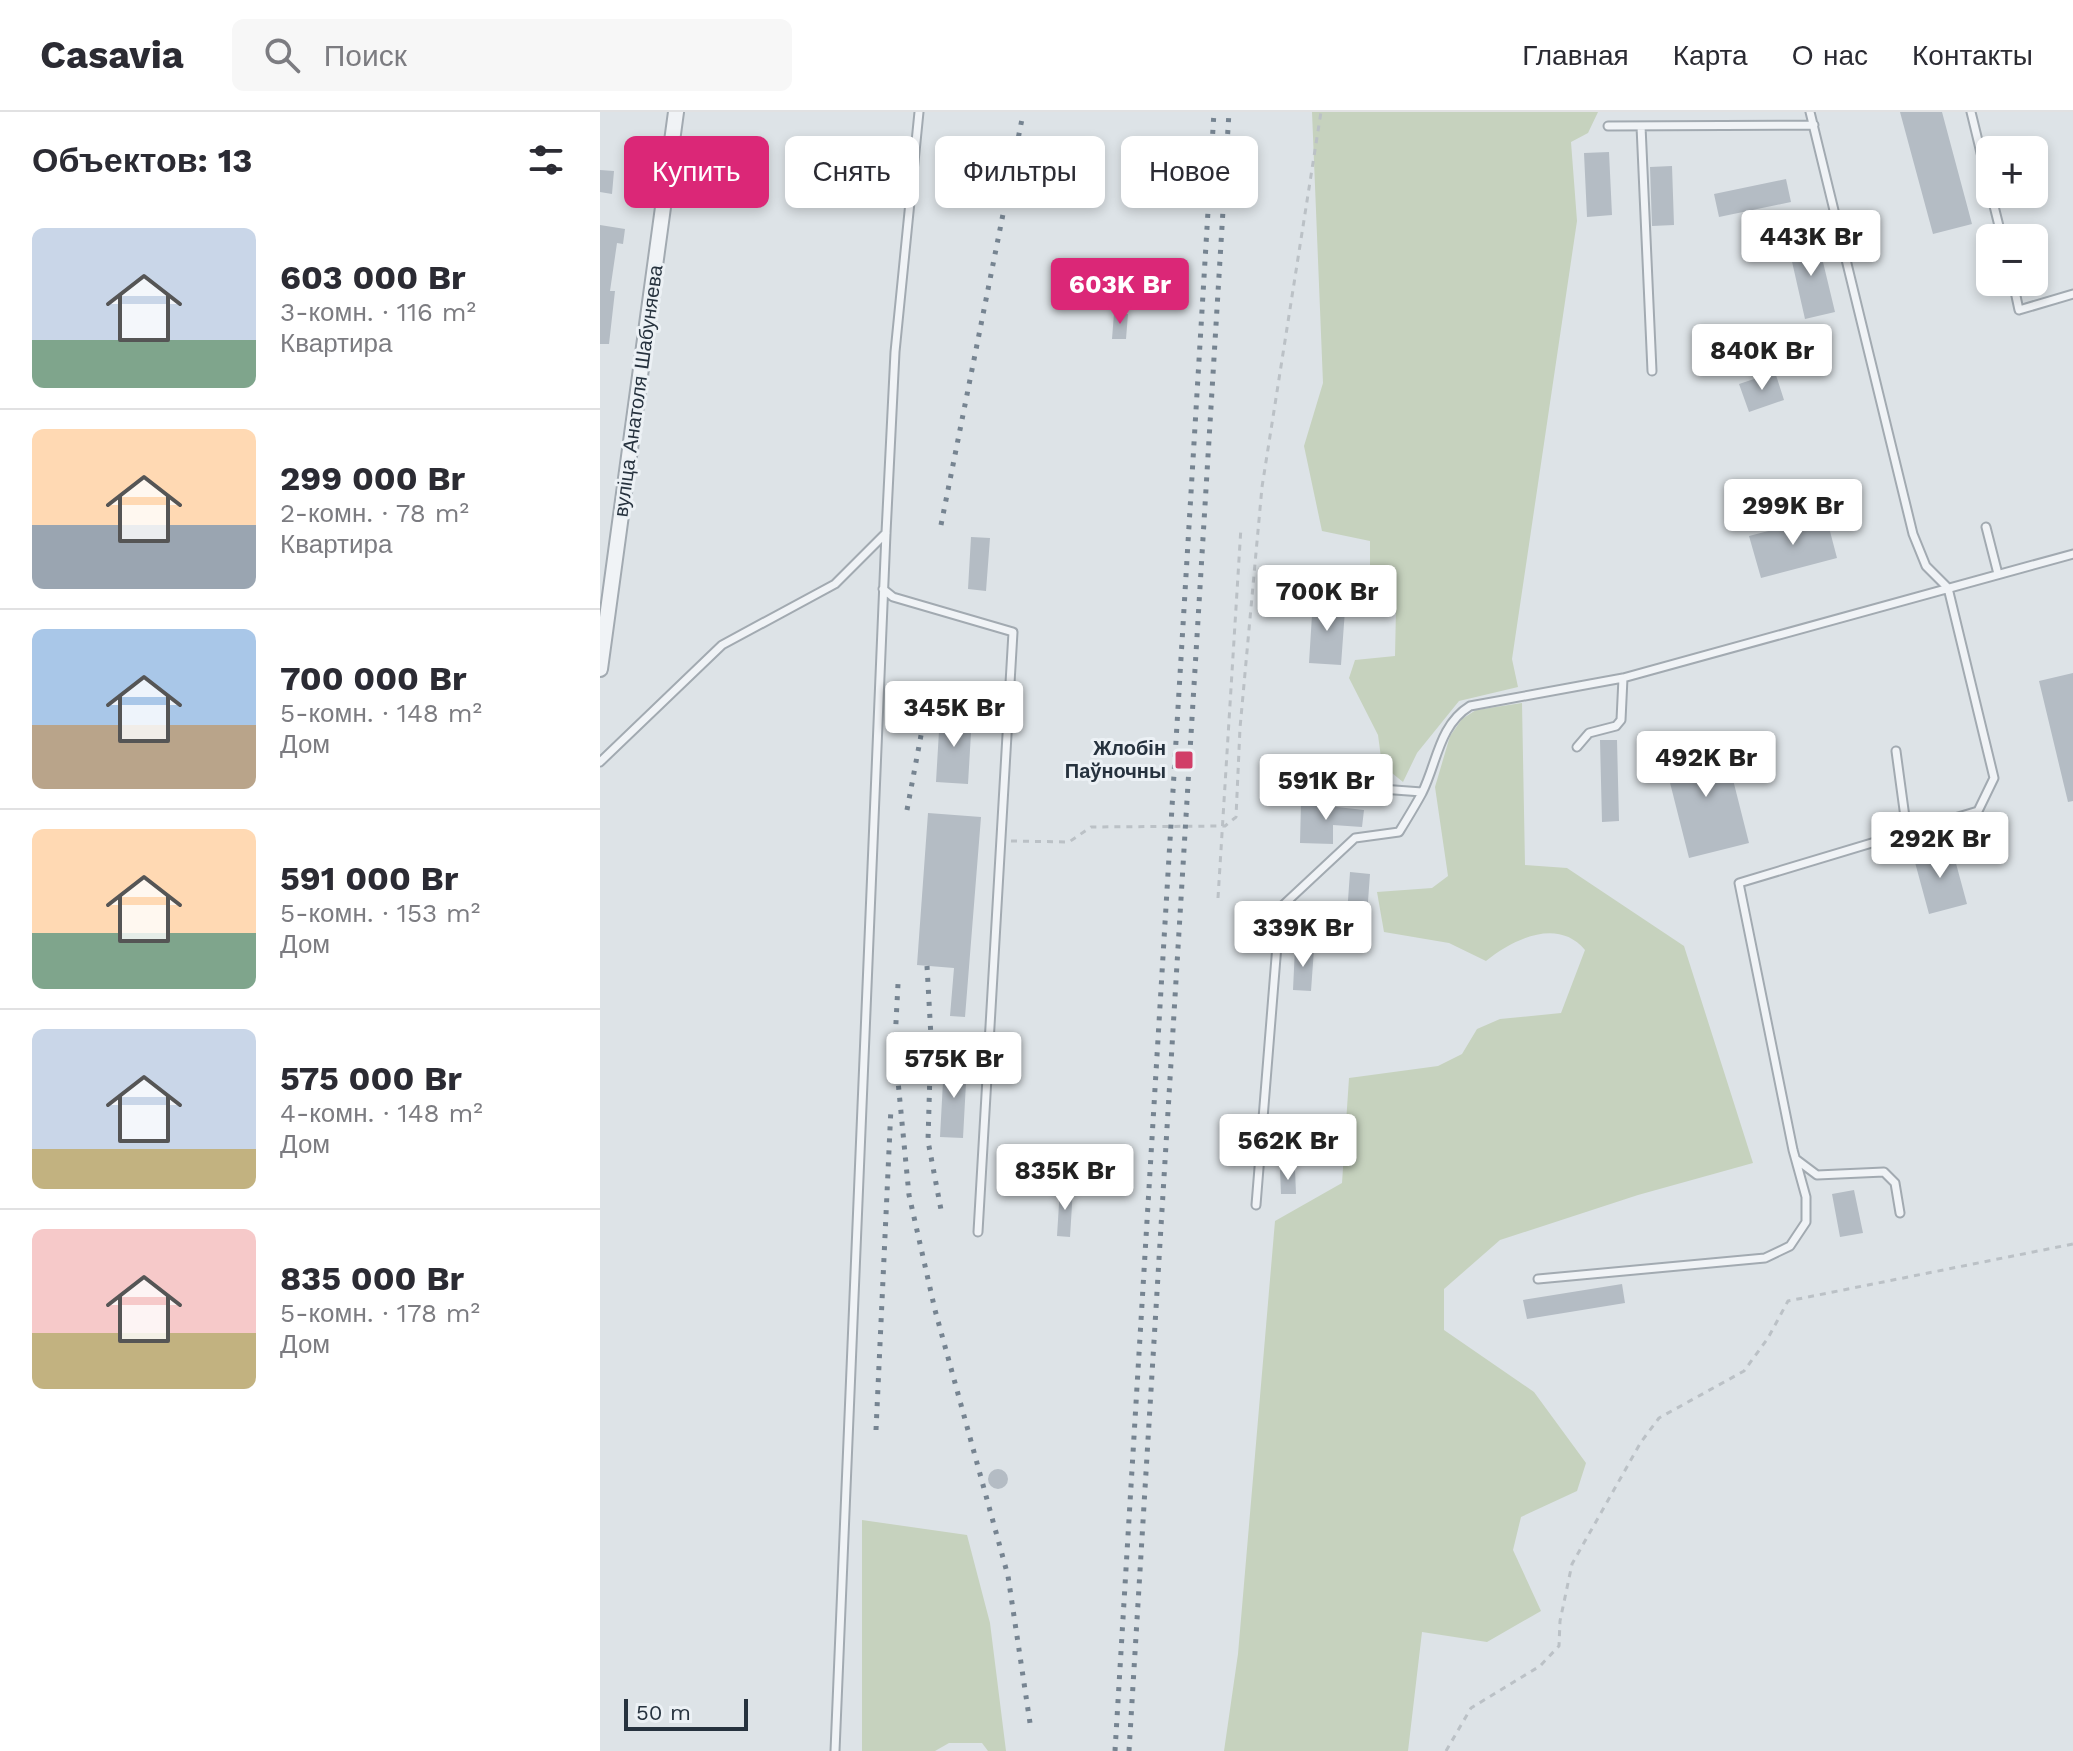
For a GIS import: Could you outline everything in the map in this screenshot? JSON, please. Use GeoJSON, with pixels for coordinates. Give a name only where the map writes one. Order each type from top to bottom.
{"type":"FeatureCollection","features":[{"type":"Feature","properties":{"kind":"street","name":"вуліца Анатоля Шабуняева"},"geometry":{"type":"LineString","coordinates":[[600,669],[676,112]]}},
{"type":"Feature","properties":{"kind":"lane"},"geometry":{"type":"LineString","coordinates":[[835,1751],[895,352],[919,112]]}},
{"type":"Feature","properties":{"kind":"lane"},"geometry":{"type":"LineString","coordinates":[[1538,1279],[1765,1258],[1790,1246],[1806,1222],[1806,1197],[1795,1159],[1739,883],[1978,811],[1994,778],[1948,588],[1926,566],[1913,534],[1810,112]]}},
{"type":"Feature","properties":{"kind":"lane"},"geometry":{"type":"LineString","coordinates":[[1971,112],[1977,136]]}},
{"type":"Feature","properties":{"kind":"lane"},"geometry":{"type":"LineString","coordinates":[[1608,126],[1814,125]]}},
{"type":"Feature","properties":{"kind":"lane"},"geometry":{"type":"LineString","coordinates":[[1641,126],[1652,371]]}},
{"type":"Feature","properties":{"kind":"lane"},"geometry":{"type":"LineString","coordinates":[[2016,296],[2019,310],[2073,294]]}},
{"type":"Feature","properties":{"kind":"lane"},"geometry":{"type":"LineString","coordinates":[[1986,527],[1998,574]]}},
{"type":"Feature","properties":{"kind":"lane"},"geometry":{"type":"LineString","coordinates":[[600,762],[722,645],[835,584],[886,533]]}},
{"type":"Feature","properties":{"kind":"lane"},"geometry":{"type":"LineString","coordinates":[[1256,1205],[1280,908],[1355,838],[1399,832],[1422,792],[1446,730],[1457,714],[1470,706],[1623,678],[2073,554]]}},
{"type":"Feature","properties":{"kind":"lane"},"geometry":{"type":"LineString","coordinates":[[883,589],[893,597],[1013,632],[978,1232]]}},
{"type":"Feature","properties":{"kind":"lane"},"geometry":{"type":"LineString","coordinates":[[1577,747],[1589,733],[1616,726],[1621,720],[1623,678]]}},
{"type":"Feature","properties":{"kind":"lane"},"geometry":{"type":"LineString","coordinates":[[1896,751],[1907,832]]}},
{"type":"Feature","properties":{"kind":"lane"},"geometry":{"type":"LineString","coordinates":[[1340,786],[1422,792]]}},
{"type":"Feature","properties":{"kind":"lane"},"geometry":{"type":"LineString","coordinates":[[1795,1159],[1817,1175],[1884,1172],[1895,1183],[1900,1213]]}},
{"type":"Feature","properties":{"kind":"path"},"geometry":{"type":"LineString","coordinates":[[1001,841],[1069,842],[1091,827],[1223,826],[1236,817],[1240,728],[1262,487],[1321,112]]}},
{"type":"Feature","properties":{"kind":"path"},"geometry":{"type":"LineString","coordinates":[[1218,898],[1241,527]]}},
{"type":"Feature","properties":{"kind":"path"},"geometry":{"type":"LineString","coordinates":[[1446,1751],[1471,1708],[1540,1666],[1559,1646],[1560,1621],[1572,1564],[1641,1442],[1659,1418],[1744,1371],[1768,1338],[1788,1301],[2073,1244]]}},
{"type":"Feature","properties":{"kind":"green space"},"geometry":{"type":"Polygon","coordinates":[[[1312,112],[1598,112],[1588,133],[1571,142],[1577,221],[1512,659],[1518,687],[1459,701],[1417,753],[1403,782],[1382,765],[1378,735],[1349,678],[1355,660],[1395,656],[1396,609],[1370,595],[1370,541],[1322,531],[1304,446],[1323,383],[1312,112]]]}},
{"type":"Feature","properties":{"kind":"green space"},"geometry":{"type":"Polygon","coordinates":[[[1522,703],[1525,865],[1567,868],[1684,946],[1753,1163],[1638,1195],[1500,1240],[1444,1289],[1444,1330],[1534,1392],[1586,1463],[1577,1491],[1521,1517],[1513,1550],[1541,1611],[1487,1642],[1422,1632],[1408,1751],[1224,1751],[1238,1654],[1275,1221],[1342,1183],[1349,1078],[1438,1066],[1462,1054],[1477,1029],[1500,1019],[1561,1013],[1585,950],[1574,940],[1549,933],[1522,939],[1486,961],[1449,943],[1384,932],[1377,892],[1432,888],[1448,876],[1435,787],[1450,736],[1462,719],[1476,710],[1522,703]]]}},
{"type":"Feature","properties":{"kind":"green space"},"geometry":{"type":"Polygon","coordinates":[[[862,1520],[967,1535],[990,1623],[1006,1751],[988,1751],[982,1743],[949,1743],[935,1751],[862,1751],[862,1520]]]}},
{"type":"Feature","properties":{"kind":"building"},"geometry":{"type":"Polygon","coordinates":[[[1900,112],[1942,112],[1972,224],[1933,234],[1900,112]]]}},
{"type":"Feature","properties":{"kind":"building"},"geometry":{"type":"Polygon","coordinates":[[[1609,152],[1612,215],[1587,217],[1584,153],[1609,152]]]}},
{"type":"Feature","properties":{"kind":"building"},"geometry":{"type":"Polygon","coordinates":[[[1672,166],[1674,225],[1652,226],[1650,167],[1672,166]]]}},
{"type":"Feature","properties":{"kind":"building"},"geometry":{"type":"Polygon","coordinates":[[[600,170],[614,171],[612,194],[600,192],[600,170]]]}},
{"type":"Feature","properties":{"kind":"building"},"geometry":{"type":"Polygon","coordinates":[[[1786,179],[1791,202],[1719,217],[1714,194],[1786,179]]]}},
{"type":"Feature","properties":{"kind":"building"},"geometry":{"type":"Polygon","coordinates":[[[600,225],[625,229],[623,244],[617,243],[610,291],[615,291],[609,344],[600,344],[600,225]]]}},
{"type":"Feature","properties":{"kind":"building"},"geometry":{"type":"Polygon","coordinates":[[[1817,237],[1835,312],[1805,319],[1788,244],[1817,237]]]}},
{"type":"Feature","properties":{"kind":"building"},"geometry":{"type":"Polygon","coordinates":[[[1114,313],[1128,314],[1126,339],[1112,339],[1114,313]]]}},
{"type":"Feature","properties":{"kind":"building"},"geometry":{"type":"Polygon","coordinates":[[[1775,372],[1784,400],[1749,412],[1739,384],[1775,372]]]}},
{"type":"Feature","properties":{"kind":"building"},"geometry":{"type":"Polygon","coordinates":[[[1826,516],[1837,558],[1761,578],[1749,536],[1826,516]]]}},
{"type":"Feature","properties":{"kind":"building"},"geometry":{"type":"Polygon","coordinates":[[[971,537],[990,538],[986,591],[968,589],[971,537]]]}},
{"type":"Feature","properties":{"kind":"building"},"geometry":{"type":"Polygon","coordinates":[[[1313,599],[1337,601],[1345,610],[1341,665],[1309,663],[1313,599]]]}},
{"type":"Feature","properties":{"kind":"building"},"geometry":{"type":"Polygon","coordinates":[[[2073,673],[2073,801],[2068,802],[2039,681],[2073,673]]]}},
{"type":"Feature","properties":{"kind":"building"},"geometry":{"type":"Polygon","coordinates":[[[940,714],[972,716],[968,784],[936,782],[940,714]]]}},
{"type":"Feature","properties":{"kind":"building"},"geometry":{"type":"Polygon","coordinates":[[[1600,740],[1617,740],[1619,821],[1602,822],[1600,740]]]}},
{"type":"Feature","properties":{"kind":"building"},"geometry":{"type":"Polygon","coordinates":[[[1723,740],[1749,843],[1689,858],[1663,755],[1723,740]]]}},
{"type":"Feature","properties":{"kind":"building"},"geometry":{"type":"Polygon","coordinates":[[[1301,803],[1364,810],[1362,827],[1333,825],[1333,844],[1300,843],[1301,803]]]}},
{"type":"Feature","properties":{"kind":"building"},"geometry":{"type":"Polygon","coordinates":[[[928,813],[981,817],[965,1017],[950,1016],[954,968],[917,965],[928,813]]]}},
{"type":"Feature","properties":{"kind":"building"},"geometry":{"type":"Polygon","coordinates":[[[1951,845],[1967,904],[1929,914],[1913,855],[1951,845]]]}},
{"type":"Feature","properties":{"kind":"building"},"geometry":{"type":"Polygon","coordinates":[[[1350,872],[1370,874],[1367,915],[1347,914],[1350,872]]]}},
{"type":"Feature","properties":{"kind":"building"},"geometry":{"type":"Polygon","coordinates":[[[1295,947],[1314,949],[1311,991],[1293,990],[1295,947]]]}},
{"type":"Feature","properties":{"kind":"building"},"geometry":{"type":"Polygon","coordinates":[[[944,1063],[967,1064],[963,1138],[940,1137],[944,1063]]]}},
{"type":"Feature","properties":{"kind":"building"},"geometry":{"type":"Polygon","coordinates":[[[1295,1169],[1296,1194],[1281,1194],[1280,1170],[1295,1169]]]}},
{"type":"Feature","properties":{"kind":"building"},"geometry":{"type":"Polygon","coordinates":[[[1060,1188],[1073,1189],[1070,1237],[1057,1236],[1060,1188]]]}},
{"type":"Feature","properties":{"kind":"building"},"geometry":{"type":"Polygon","coordinates":[[[1854,1190],[1863,1233],[1840,1237],[1832,1194],[1854,1190]]]}},
{"type":"Feature","properties":{"kind":"building"},"geometry":{"type":"Polygon","coordinates":[[[1622,1284],[1625,1303],[1527,1319],[1523,1300],[1622,1284]]]}},
{"type":"Feature","properties":{"kind":"building"},"geometry":{"type":"Polygon","coordinates":[[[998,1469],[1005,1472],[1008,1479],[1005,1486],[998,1489],[991,1486],[988,1479],[991,1472],[998,1469]]]}},
{"type":"Feature","properties":{"kind":"railway"},"geometry":{"type":"LineString","coordinates":[[1115,1751],[1214,112]]}},
{"type":"Feature","properties":{"kind":"railway"},"geometry":{"type":"LineString","coordinates":[[1129,1751],[1229,112]]}},
{"type":"Feature","properties":{"kind":"railway"},"geometry":{"type":"LineString","coordinates":[[941,525],[1023,114]]}},
{"type":"Feature","properties":{"kind":"railway"},"geometry":{"type":"LineString","coordinates":[[907,810],[931,682]]}},
{"type":"Feature","properties":{"kind":"railway"},"geometry":{"type":"LineString","coordinates":[[927,966],[931,1037],[928,1141],[942,1215]]}},
{"type":"Feature","properties":{"kind":"railway"},"geometry":{"type":"LineString","coordinates":[[894,1060],[898,984]]}},
{"type":"Feature","properties":{"kind":"railway"},"geometry":{"type":"LineString","coordinates":[[895,1050],[909,1195],[935,1310],[1008,1576],[1030,1723]]}},
{"type":"Feature","properties":{"kind":"railway"},"geometry":{"type":"LineString","coordinates":[[876,1430],[891,1107]]}},
{"type":"Feature","properties":{"kind":"place","name":"Жлобін Паўночны"},"geometry":{"type":"Point","coordinates":[1184,760]}}]}
